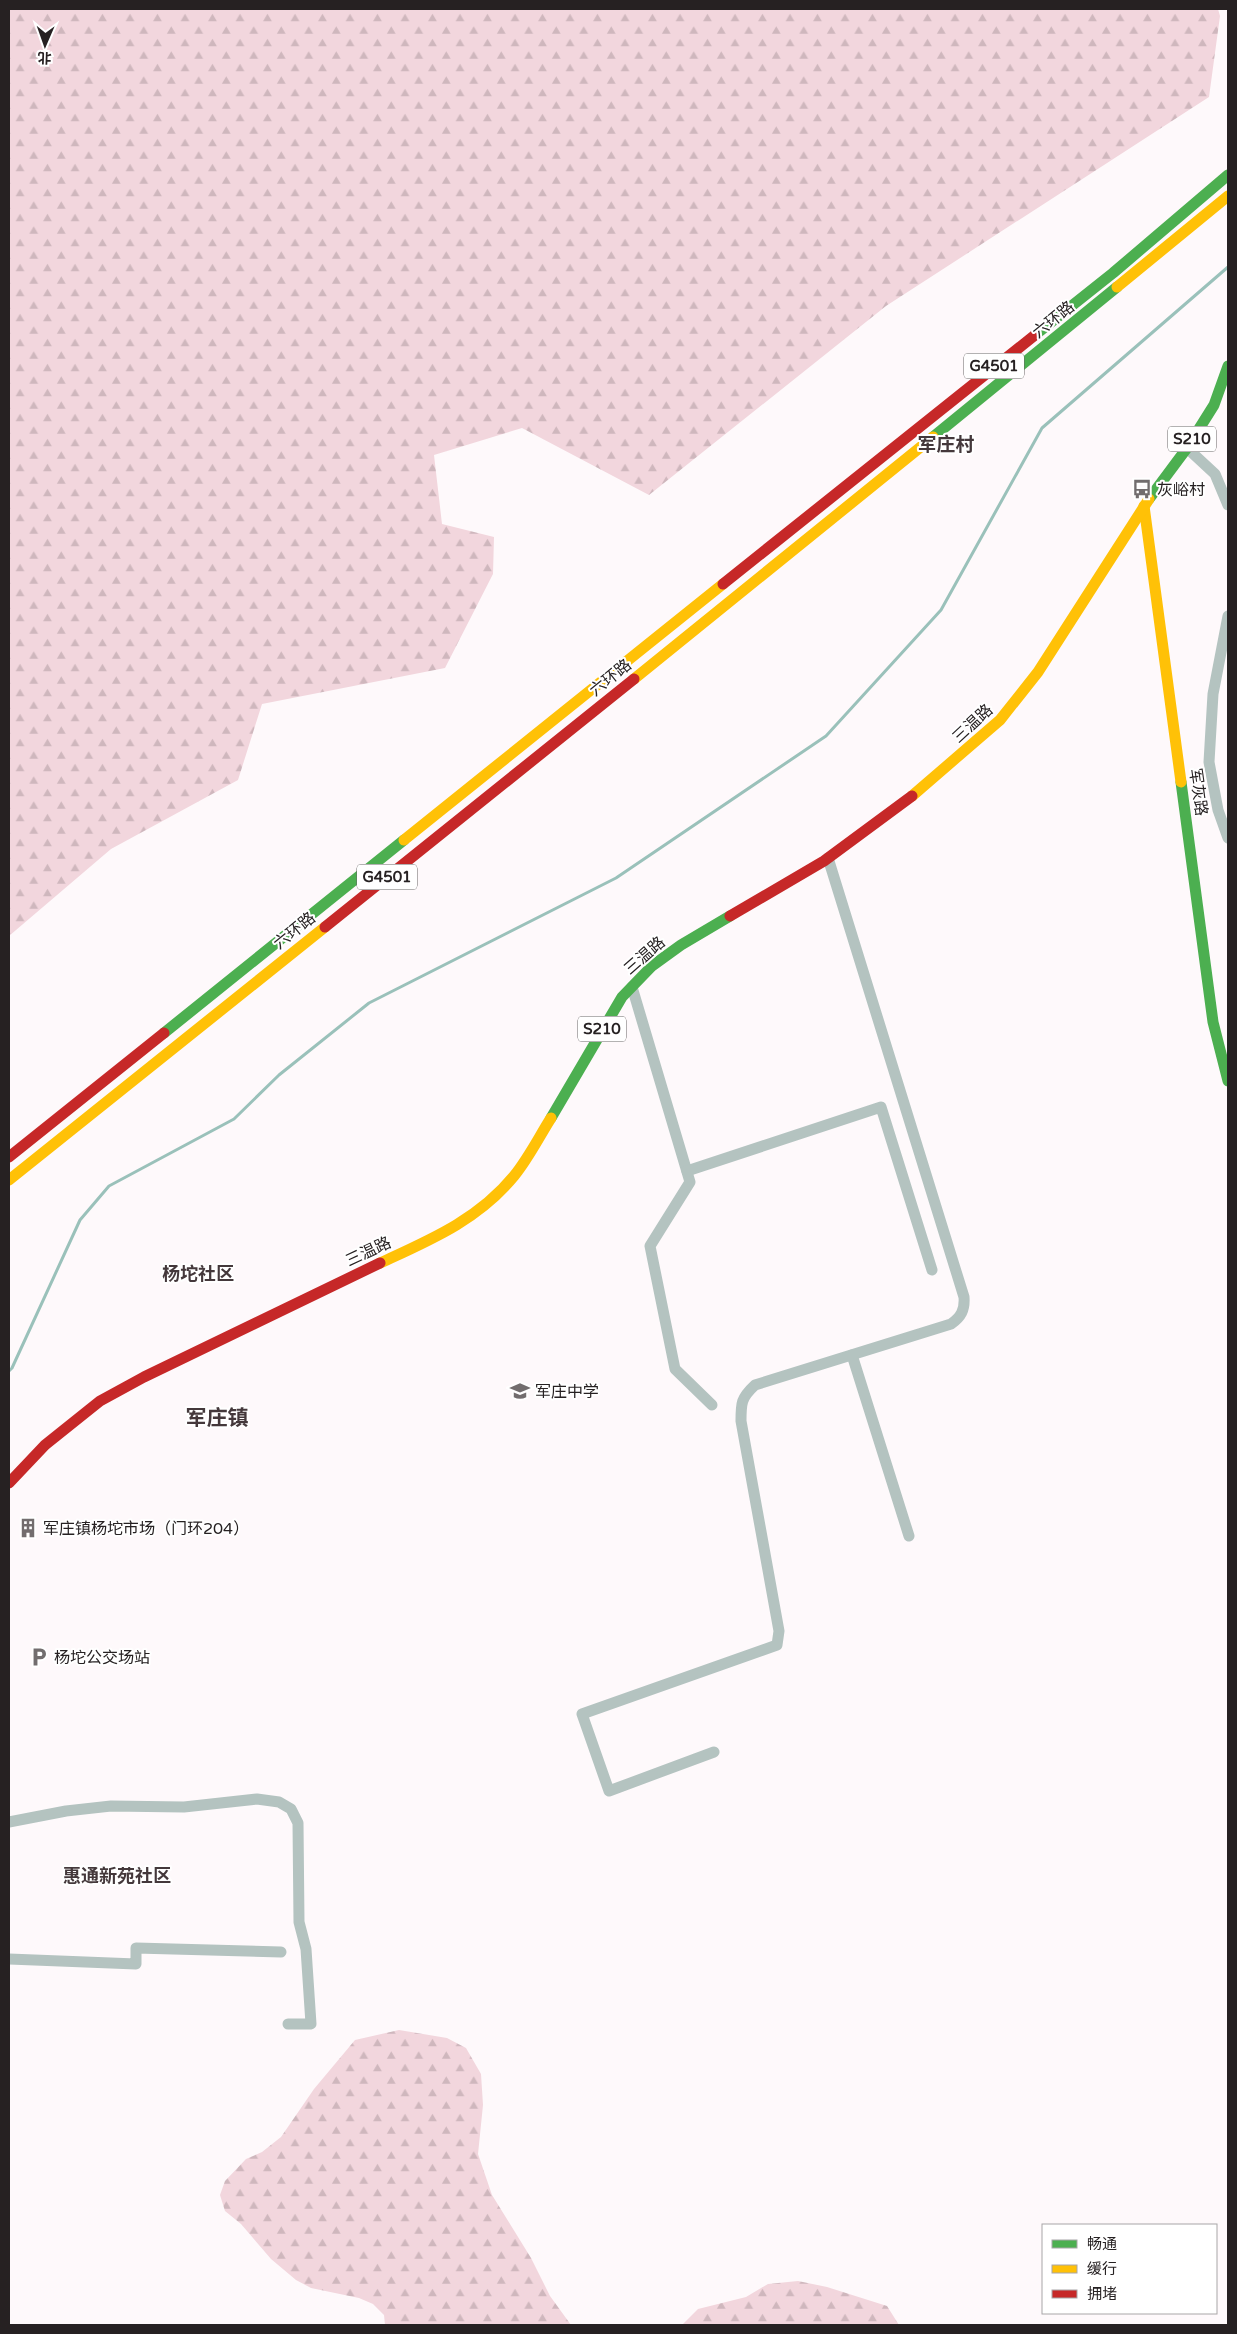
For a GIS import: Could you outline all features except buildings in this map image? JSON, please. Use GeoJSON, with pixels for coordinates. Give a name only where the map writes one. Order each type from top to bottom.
{"type":"FeatureCollection","features":[{"type":"Feature","properties":{"kind":"main road","name":"六环路"},"geometry":{"type":"LineString","coordinates":[[9,1157],[758,556],[832,494],[1082,296],[1228,175]]}},
{"type":"Feature","properties":{"kind":"main road","name":"六环路"},"geometry":{"type":"LineString","coordinates":[[9,1180],[765,574],[1228,196]]}},
{"type":"Feature","properties":{"kind":"main road","name":"三温路"},"geometry":{"type":"LineString","coordinates":[[9,1483],[45,1445],[100,1401],[144,1377],[458,1226],[489,1202],[514,1176],[552,1116],[622,997],[652,966],[681,944],[788,884],[828,858],[920,790],[1000,720],[1038,672],[1144,506],[1187,448],[1214,404],[1228,366]]}},
{"type":"Feature","properties":{"kind":"main road","name":"军灰路"},"geometry":{"type":"LineString","coordinates":[[1144,506],[1214,1022],[1228,1081]]}},
{"type":"Feature","properties":{"kind":"street"},"geometry":{"type":"LineString","coordinates":[[1187,448],[1215,474],[1228,505]]}},
{"type":"Feature","properties":{"kind":"street"},"geometry":{"type":"LineString","coordinates":[[1228,616],[1213,694],[1209,762],[1218,810],[1228,838]]}},
{"type":"Feature","properties":{"kind":"street"},"geometry":{"type":"LineString","coordinates":[[714,1752],[609,1790],[582,1714],[777,1645],[779,1631],[741,1421],[741,1404],[745,1394],[755,1385],[950,1324],[957,1320],[965,1308],[964,1297],[828,858]]}},
{"type":"Feature","properties":{"kind":"street"},"geometry":{"type":"LineString","coordinates":[[632,987],[690,1182],[650,1246],[675,1369],[712,1405]]}},
{"type":"Feature","properties":{"kind":"street"},"geometry":{"type":"LineString","coordinates":[[687,1171],[882,1107],[932,1270]]}},
{"type":"Feature","properties":{"kind":"street"},"geometry":{"type":"LineString","coordinates":[[852,1355],[909,1536]]}},
{"type":"Feature","properties":{"kind":"street"},"geometry":{"type":"LineString","coordinates":[[9,1822],[66,1811],[110,1806],[184,1808],[257,1799],[279,1802],[291,1809],[298,1823],[299,1922],[306,1949],[311,2024],[288,2024]]}},
{"type":"Feature","properties":{"kind":"street"},"geometry":{"type":"LineString","coordinates":[[9,1959],[136,1964],[136,1948],[281,1952]]}},
{"type":"Feature","properties":{"kind":"green space"},"geometry":{"type":"Polygon","coordinates":[[[9,9],[1218,9],[1220,16],[1209,97],[886,306],[649,495],[522,428],[434,455],[442,524],[494,537],[493,574],[445,668],[262,704],[238,780],[111,849],[9,936],[9,9]]]}},
{"type":"Feature","properties":{"kind":"green space"},"geometry":{"type":"Polygon","coordinates":[[[399,2030],[447,2038],[466,2048],[481,2074],[483,2105],[478,2154],[492,2195],[531,2258],[550,2296],[571,2325],[385,2325],[384,2315],[373,2304],[359,2298],[311,2288],[296,2280],[271,2259],[241,2224],[225,2211],[220,2195],[225,2181],[246,2159],[262,2152],[281,2137],[314,2089],[355,2040],[399,2030]]]}},
{"type":"Feature","properties":{"kind":"green space"},"geometry":{"type":"Polygon","coordinates":[[[798,2281],[827,2287],[887,2306],[899,2325],[682,2325],[698,2309],[746,2297],[768,2284],[798,2281]]]}},
{"type":"Feature","properties":{"kind":"waterway"},"geometry":{"type":"LineString","coordinates":[[9,1371],[80,1220],[109,1186],[234,1119],[279,1075],[369,1003],[616,878],[826,736],[941,610],[1042,428],[1228,267]]}},
{"type":"Feature","properties":{"kind":"traffic: fast"},"geometry":{"type":"LineString","coordinates":[[1035,335],[1113,273],[1228,175]]}},
{"type":"Feature","properties":{"kind":"traffic: fast"},"geometry":{"type":"LineString","coordinates":[[933,437],[1117,287]]}},
{"type":"Feature","properties":{"kind":"traffic: fast"},"geometry":{"type":"LineString","coordinates":[[1149,499],[1187,448],[1214,405],[1228,366]]}},
{"type":"Feature","properties":{"kind":"traffic: fast"},"geometry":{"type":"LineString","coordinates":[[1181,782],[1213,1022],[1228,1081]]}},
{"type":"Feature","properties":{"kind":"traffic: fast"},"geometry":{"type":"LineString","coordinates":[[164,1033],[404,840]]}},
{"type":"Feature","properties":{"kind":"traffic: fast"},"geometry":{"type":"LineString","coordinates":[[551,1118],[622,997],[652,966],[681,945],[730,916]]}},
{"type":"Feature","properties":{"kind":"traffic: slow"},"geometry":{"type":"LineString","coordinates":[[1117,287],[1228,196]]}},
{"type":"Feature","properties":{"kind":"traffic: slow"},"geometry":{"type":"LineString","coordinates":[[634,679],[933,437]]}},
{"type":"Feature","properties":{"kind":"traffic: slow"},"geometry":{"type":"LineString","coordinates":[[912,796],[1000,720],[1038,672],[1149,499]]}},
{"type":"Feature","properties":{"kind":"traffic: slow"},"geometry":{"type":"LineString","coordinates":[[1144,506],[1181,782]]}},
{"type":"Feature","properties":{"kind":"traffic: slow"},"geometry":{"type":"LineString","coordinates":[[404,840],[723,584]]}},
{"type":"Feature","properties":{"kind":"traffic: slow"},"geometry":{"type":"LineString","coordinates":[[9,1180],[325,927]]}},
{"type":"Feature","properties":{"kind":"traffic: slow"},"geometry":{"type":"LineString","coordinates":[[380,1263],[435,1237],[485,1205],[514,1176],[551,1118]]}},
{"type":"Feature","properties":{"kind":"traffic: jam"},"geometry":{"type":"LineString","coordinates":[[723,584],[1035,335]]}},
{"type":"Feature","properties":{"kind":"traffic: jam"},"geometry":{"type":"LineString","coordinates":[[325,927],[634,679]]}},
{"type":"Feature","properties":{"kind":"traffic: jam"},"geometry":{"type":"LineString","coordinates":[[730,916],[824,861],[912,796]]}},
{"type":"Feature","properties":{"kind":"traffic: jam"},"geometry":{"type":"LineString","coordinates":[[9,1157],[164,1033]]}},
{"type":"Feature","properties":{"kind":"traffic: jam"},"geometry":{"type":"LineString","coordinates":[[9,1483],[45,1445],[100,1401],[144,1377],[380,1263]]}},
{"type":"Feature","properties":{"kind":"place","name":"灰峪村"},"geometry":{"type":"Point","coordinates":[1142,489]}},
{"type":"Feature","properties":{"kind":"place","name":"军庄中学"},"geometry":{"type":"Point","coordinates":[520,1391]}},
{"type":"Feature","properties":{"kind":"place","name":"军庄镇杨坨市场（门环204）"},"geometry":{"type":"Point","coordinates":[28,1528]}},
{"type":"Feature","properties":{"kind":"place","name":"杨坨公交场站"},"geometry":{"type":"Point","coordinates":[39,1657]}},
{"type":"Feature","properties":{"kind":"district","name":"军庄村"},"geometry":{"type":"Point","coordinates":[946,444]}},
{"type":"Feature","properties":{"kind":"district","name":"杨坨社区"},"geometry":{"type":"Point","coordinates":[198,1274]}},
{"type":"Feature","properties":{"kind":"district","name":"军庄镇"},"geometry":{"type":"Point","coordinates":[217,1418]}},
{"type":"Feature","properties":{"kind":"district","name":"惠通新苑社区"},"geometry":{"type":"Point","coordinates":[117,1876]}}]}
